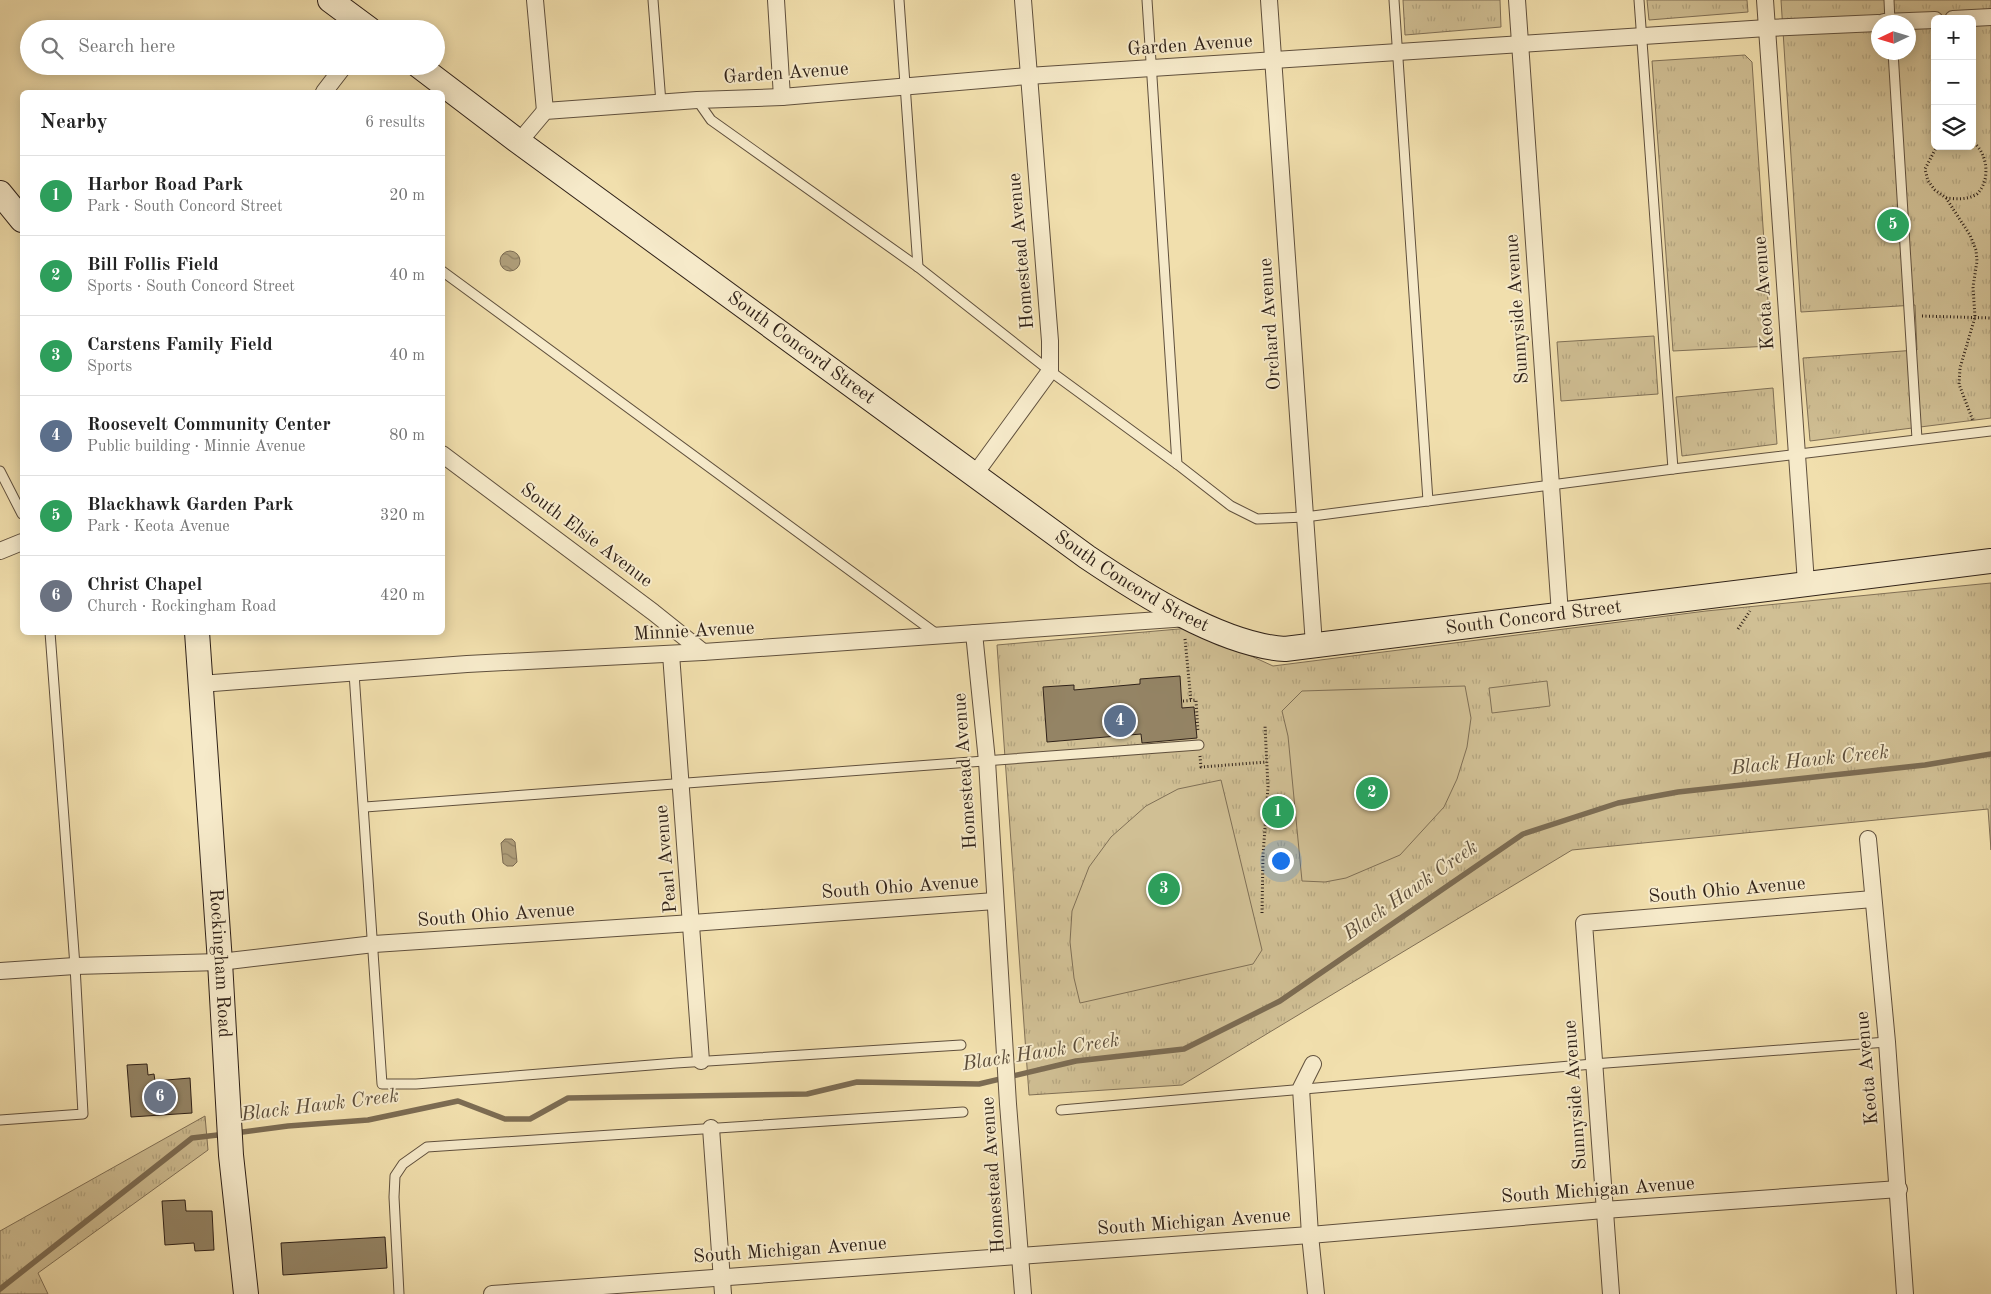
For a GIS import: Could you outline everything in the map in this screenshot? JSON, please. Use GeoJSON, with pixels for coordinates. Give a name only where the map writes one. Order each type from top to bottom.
{"type":"FeatureCollection","features":[{"type":"Feature","properties":{"kind":"street"},"geometry":{"type":"LineString","coordinates":[[330,0],[357,20]]}},
{"type":"Feature","properties":{"kind":"street"},"geometry":{"type":"LineString","coordinates":[[519,142],[545,111],[535,0]]}},
{"type":"Feature","properties":{"kind":"street"},"geometry":{"type":"LineString","coordinates":[[776,0],[782,97]]}},
{"type":"Feature","properties":{"kind":"street","name":"Homestead Avenue"},"geometry":{"type":"LineString","coordinates":[[1023,0],[1050,341],[1050,372]]}},
{"type":"Feature","properties":{"kind":"street","name":"Orchard Avenue"},"geometry":{"type":"LineString","coordinates":[[1269,0],[1314,645]]}},
{"type":"Feature","properties":{"kind":"street","name":"Sunnyside Avenue"},"geometry":{"type":"LineString","coordinates":[[1517,0],[1560,614]]}},
{"type":"Feature","properties":{"kind":"street","name":"Keota Avenue"},"geometry":{"type":"LineString","coordinates":[[1765,0],[1806,583]]}},
{"type":"Feature","properties":{"kind":"street"},"geometry":{"type":"LineString","coordinates":[[1976,18],[1991,17]]}},
{"type":"Feature","properties":{"kind":"street"},"geometry":{"type":"LineString","coordinates":[[1916,21],[1931,20]]}},
{"type":"Feature","properties":{"kind":"street","name":"Garden Avenue"},"geometry":{"type":"LineString","coordinates":[[545,111],[697,100],[782,97],[904,85],[1028,76],[1767,28],[1871,23]]}},
{"type":"Feature","properties":{"kind":"street"},"geometry":{"type":"LineString","coordinates":[[326,90],[337,75]]}},
{"type":"Feature","properties":{"kind":"street","name":"South Concord Street"},"geometry":{"type":"LineString","coordinates":[[431,75],[519,142],[975,474],[1188,626],[1230,636],[1253,645],[1285,649],[1991,561]]}},
{"type":"Feature","properties":{"kind":"street"},"geometry":{"type":"LineString","coordinates":[[0,193],[20,218]]}},
{"type":"Feature","properties":{"kind":"street"},"geometry":{"type":"LineString","coordinates":[[975,474],[1050,372]]}},
{"type":"Feature","properties":{"kind":"street","name":"South Elsie Avenue"},"geometry":{"type":"LineString","coordinates":[[445,456],[654,612],[703,652]]}},
{"type":"Feature","properties":{"kind":"street"},"geometry":{"type":"LineString","coordinates":[[0,552],[20,543]]}},
{"type":"Feature","properties":{"kind":"street","name":"Minnie Avenue"},"geometry":{"type":"LineString","coordinates":[[200,684],[467,664],[671,654],[939,636],[1188,626]]}},
{"type":"Feature","properties":{"kind":"street","name":"Homestead Avenue"},"geometry":{"type":"LineString","coordinates":[[974,634],[987,762],[1008,1104],[1023,1294]]}},
{"type":"Feature","properties":{"kind":"street","name":"Rockingham Road"},"geometry":{"type":"LineString","coordinates":[[197,635],[220,962],[231,1155],[246,1294]]}},
{"type":"Feature","properties":{"kind":"street","name":"Pearl Avenue"},"geometry":{"type":"LineString","coordinates":[[671,654],[701,1061]]}},
{"type":"Feature","properties":{"kind":"street","name":"Keota Avenue"},"geometry":{"type":"LineString","coordinates":[[1868,839],[1887,1042],[1906,1294]]}},
{"type":"Feature","properties":{"kind":"street","name":"South Ohio Avenue"},"geometry":{"type":"LineString","coordinates":[[1584,922],[1873,899]]}},
{"type":"Feature","properties":{"kind":"street","name":"South Ohio Avenue"},"geometry":{"type":"LineString","coordinates":[[0,971],[75,966],[220,962],[374,944],[995,901]]}},
{"type":"Feature","properties":{"kind":"street","name":"Sunnyside Avenue"},"geometry":{"type":"LineString","coordinates":[[1584,922],[1611,1294]]}},
{"type":"Feature","properties":{"kind":"street"},"geometry":{"type":"LineString","coordinates":[[1313,1064],[1301,1088],[1310,1235],[1316,1294]]}},
{"type":"Feature","properties":{"kind":"street"},"geometry":{"type":"LineString","coordinates":[[711,1128],[723,1294]]}},
{"type":"Feature","properties":{"kind":"street","name":"South Michigan Avenue"},"geometry":{"type":"LineString","coordinates":[[492,1294],[1020,1254],[1310,1235],[1604,1210],[1899,1189]]}},
{"type":"Feature","properties":{"kind":"lane"},"geometry":{"type":"LineString","coordinates":[[653,0],[661,103]]}},
{"type":"Feature","properties":{"kind":"lane"},"geometry":{"type":"LineString","coordinates":[[899,0],[918,267]]}},
{"type":"Feature","properties":{"kind":"lane"},"geometry":{"type":"LineString","coordinates":[[1147,0],[1177,464]]}},
{"type":"Feature","properties":{"kind":"lane"},"geometry":{"type":"LineString","coordinates":[[1394,0],[1428,501]]}},
{"type":"Feature","properties":{"kind":"lane"},"geometry":{"type":"LineString","coordinates":[[1639,0],[1673,469]]}},
{"type":"Feature","properties":{"kind":"lane"},"geometry":{"type":"LineString","coordinates":[[1889,0],[1890,15]]}},
{"type":"Feature","properties":{"kind":"lane"},"geometry":{"type":"LineString","coordinates":[[1893,60],[1918,440]]}},
{"type":"Feature","properties":{"kind":"lane"},"geometry":{"type":"LineString","coordinates":[[697,100],[711,120],[918,267],[1050,372],[1232,506],[1257,519],[1305,517],[1673,469],[1991,431]]}},
{"type":"Feature","properties":{"kind":"lane"},"geometry":{"type":"LineString","coordinates":[[445,273],[939,636]]}},
{"type":"Feature","properties":{"kind":"lane"},"geometry":{"type":"LineString","coordinates":[[0,471],[20,510]]}},
{"type":"Feature","properties":{"kind":"lane"},"geometry":{"type":"LineString","coordinates":[[0,1120],[83,1114],[75,966],[50,635]]}},
{"type":"Feature","properties":{"kind":"lane"},"geometry":{"type":"LineString","coordinates":[[354,673],[365,807],[382,1084],[416,1084],[701,1061],[961,1045]]}},
{"type":"Feature","properties":{"kind":"lane"},"geometry":{"type":"LineString","coordinates":[[365,807],[1199,745]]}},
{"type":"Feature","properties":{"kind":"lane"},"geometry":{"type":"LineString","coordinates":[[1061,1110],[1301,1088],[1887,1042]]}},
{"type":"Feature","properties":{"kind":"lane"},"geometry":{"type":"LineString","coordinates":[[398,1294],[394,1197],[395,1176],[403,1164],[427,1147],[963,1112]]}},
{"type":"Feature","properties":{"kind":"path"},"geometry":{"type":"LineString","coordinates":[[1946,198],[1970,197],[1978,193],[1987,180],[1987,161],[1982,150],[1976,145]]}},
{"type":"Feature","properties":{"kind":"path"},"geometry":{"type":"LineString","coordinates":[[1935,150],[1924,169],[1928,181],[1934,190],[1946,198],[1970,235],[1976,250],[1977,261],[1973,287],[1976,318],[1960,368],[1959,384],[1978,433]]}},
{"type":"Feature","properties":{"kind":"path"},"geometry":{"type":"LineString","coordinates":[[1910,316],[1991,318]]}},
{"type":"Feature","properties":{"kind":"path"},"geometry":{"type":"LineString","coordinates":[[1188,626],[1191,701]]}},
{"type":"Feature","properties":{"kind":"path"},"geometry":{"type":"LineString","coordinates":[[1262,913],[1263,855],[1268,787],[1265,726]]}},
{"type":"Feature","properties":{"kind":"green space"},"geometry":{"type":"Polygon","coordinates":[[[1403,0],[1500,0],[1501,27],[1405,35],[1403,0]]]}},
{"type":"Feature","properties":{"kind":"green space"},"geometry":{"type":"Polygon","coordinates":[[[1647,0],[1747,0],[1748,12],[1649,20],[1647,0]]]}},
{"type":"Feature","properties":{"kind":"green space"},"geometry":{"type":"Polygon","coordinates":[[[1781,0],[1991,0],[1991,418],[1810,441],[1803,358],[1917,350],[1915,305],[1801,312],[1781,0]]]}},
{"type":"Feature","properties":{"kind":"green space"},"geometry":{"type":"Polygon","coordinates":[[[1745,55],[1752,62],[1771,346],[1673,351],[1652,61],[1745,55]]]}},
{"type":"Feature","properties":{"kind":"green space"},"geometry":{"type":"Polygon","coordinates":[[[1654,336],[1658,394],[1561,401],[1557,342],[1654,336]]]}},
{"type":"Feature","properties":{"kind":"green space"},"geometry":{"type":"Polygon","coordinates":[[[1773,388],[1777,444],[1682,456],[1676,397],[1773,388]]]}},
{"type":"Feature","properties":{"kind":"green space"},"geometry":{"type":"Polygon","coordinates":[[[1991,583],[1991,850],[1988,809],[1572,850],[1182,1085],[1029,1095],[997,645],[1190,628],[1273,666],[1706,611],[1991,583]]]}},
{"type":"Feature","properties":{"kind":"green space"},"geometry":{"type":"Polygon","coordinates":[[[1547,681],[1550,706],[1492,713],[1489,688],[1547,681]]]}},
{"type":"Feature","properties":{"kind":"green space"},"geometry":{"type":"Polygon","coordinates":[[[1465,686],[1471,718],[1467,747],[1457,779],[1444,807],[1400,855],[1346,878],[1325,882],[1302,881],[1288,736],[1282,711],[1302,691],[1465,686]]]}},
{"type":"Feature","properties":{"kind":"green space"},"geometry":{"type":"Polygon","coordinates":[[[1221,780],[1262,950],[1253,964],[1080,1003],[1074,978],[1070,942],[1072,911],[1089,867],[1111,837],[1146,806],[1178,789],[1221,780]]]}},
{"type":"Feature","properties":{"kind":"green space"},"geometry":{"type":"Polygon","coordinates":[[[205,1116],[208,1150],[38,1273],[48,1294],[0,1294],[0,1231],[205,1116]]]}},
{"type":"Feature","properties":{"kind":"water"},"geometry":{"type":"Polygon","coordinates":[[[510,251],[517,254],[520,261],[517,268],[510,271],[503,268],[500,261],[503,254],[510,251]]]}},
{"type":"Feature","properties":{"kind":"water"},"geometry":{"type":"Polygon","coordinates":[[[505,839],[512,839],[515,842],[517,862],[513,866],[507,866],[503,863],[501,843],[505,839]]]}},
{"type":"Feature","properties":{"kind":"building"},"geometry":{"type":"Polygon","coordinates":[[[1180,676],[1182,708],[1194,707],[1197,738],[1142,743],[1141,734],[1047,742],[1043,687],[1074,685],[1074,690],[1140,684],[1140,679],[1180,676]]]}},
{"type":"Feature","properties":{"kind":"building"},"geometry":{"type":"Polygon","coordinates":[[[147,1064],[148,1075],[154,1074],[155,1081],[190,1078],[192,1113],[131,1117],[127,1065],[147,1064]]]}},
{"type":"Feature","properties":{"kind":"building"},"geometry":{"type":"Polygon","coordinates":[[[185,1200],[186,1211],[212,1211],[214,1250],[195,1251],[194,1243],[165,1245],[162,1201],[185,1200]]]}},
{"type":"Feature","properties":{"kind":"building"},"geometry":{"type":"Polygon","coordinates":[[[385,1237],[387,1268],[283,1275],[281,1243],[385,1237]]]}},
{"type":"Feature","properties":{"kind":"waterway","name":"Black Hawk Creek"},"geometry":{"type":"LineString","coordinates":[[235,1133],[288,1126],[368,1120],[458,1101],[505,1119],[530,1119],[568,1098],[807,1094],[857,1082],[979,1084],[1076,1061],[1184,1049],[1280,1001],[1523,834],[1618,803],[1678,792],[1925,765],[1991,754]]}},
{"type":"Feature","properties":{"kind":"waterway","name":"Black Hawk Creek"},"geometry":{"type":"LineString","coordinates":[[0,1289],[192,1138],[226,1134]]}},
{"type":"Feature","properties":{"kind":"place","name":"Blackhawk Garden Park"},"geometry":{"type":"Point","coordinates":[1893,225]}},
{"type":"Feature","properties":{"kind":"place","name":"Roosevelt Community Center"},"geometry":{"type":"Point","coordinates":[1120,721]}},
{"type":"Feature","properties":{"kind":"place","name":"Bill Follis Field"},"geometry":{"type":"Point","coordinates":[1372,793]}},
{"type":"Feature","properties":{"kind":"place","name":"Harbor Road Park"},"geometry":{"type":"Point","coordinates":[1278,812]}},
{"type":"Feature","properties":{"kind":"place","name":"Carstens Family Field"},"geometry":{"type":"Point","coordinates":[1164,889]}},
{"type":"Feature","properties":{"kind":"place","name":"Christ Chapel"},"geometry":{"type":"Point","coordinates":[160,1097]}}]}
